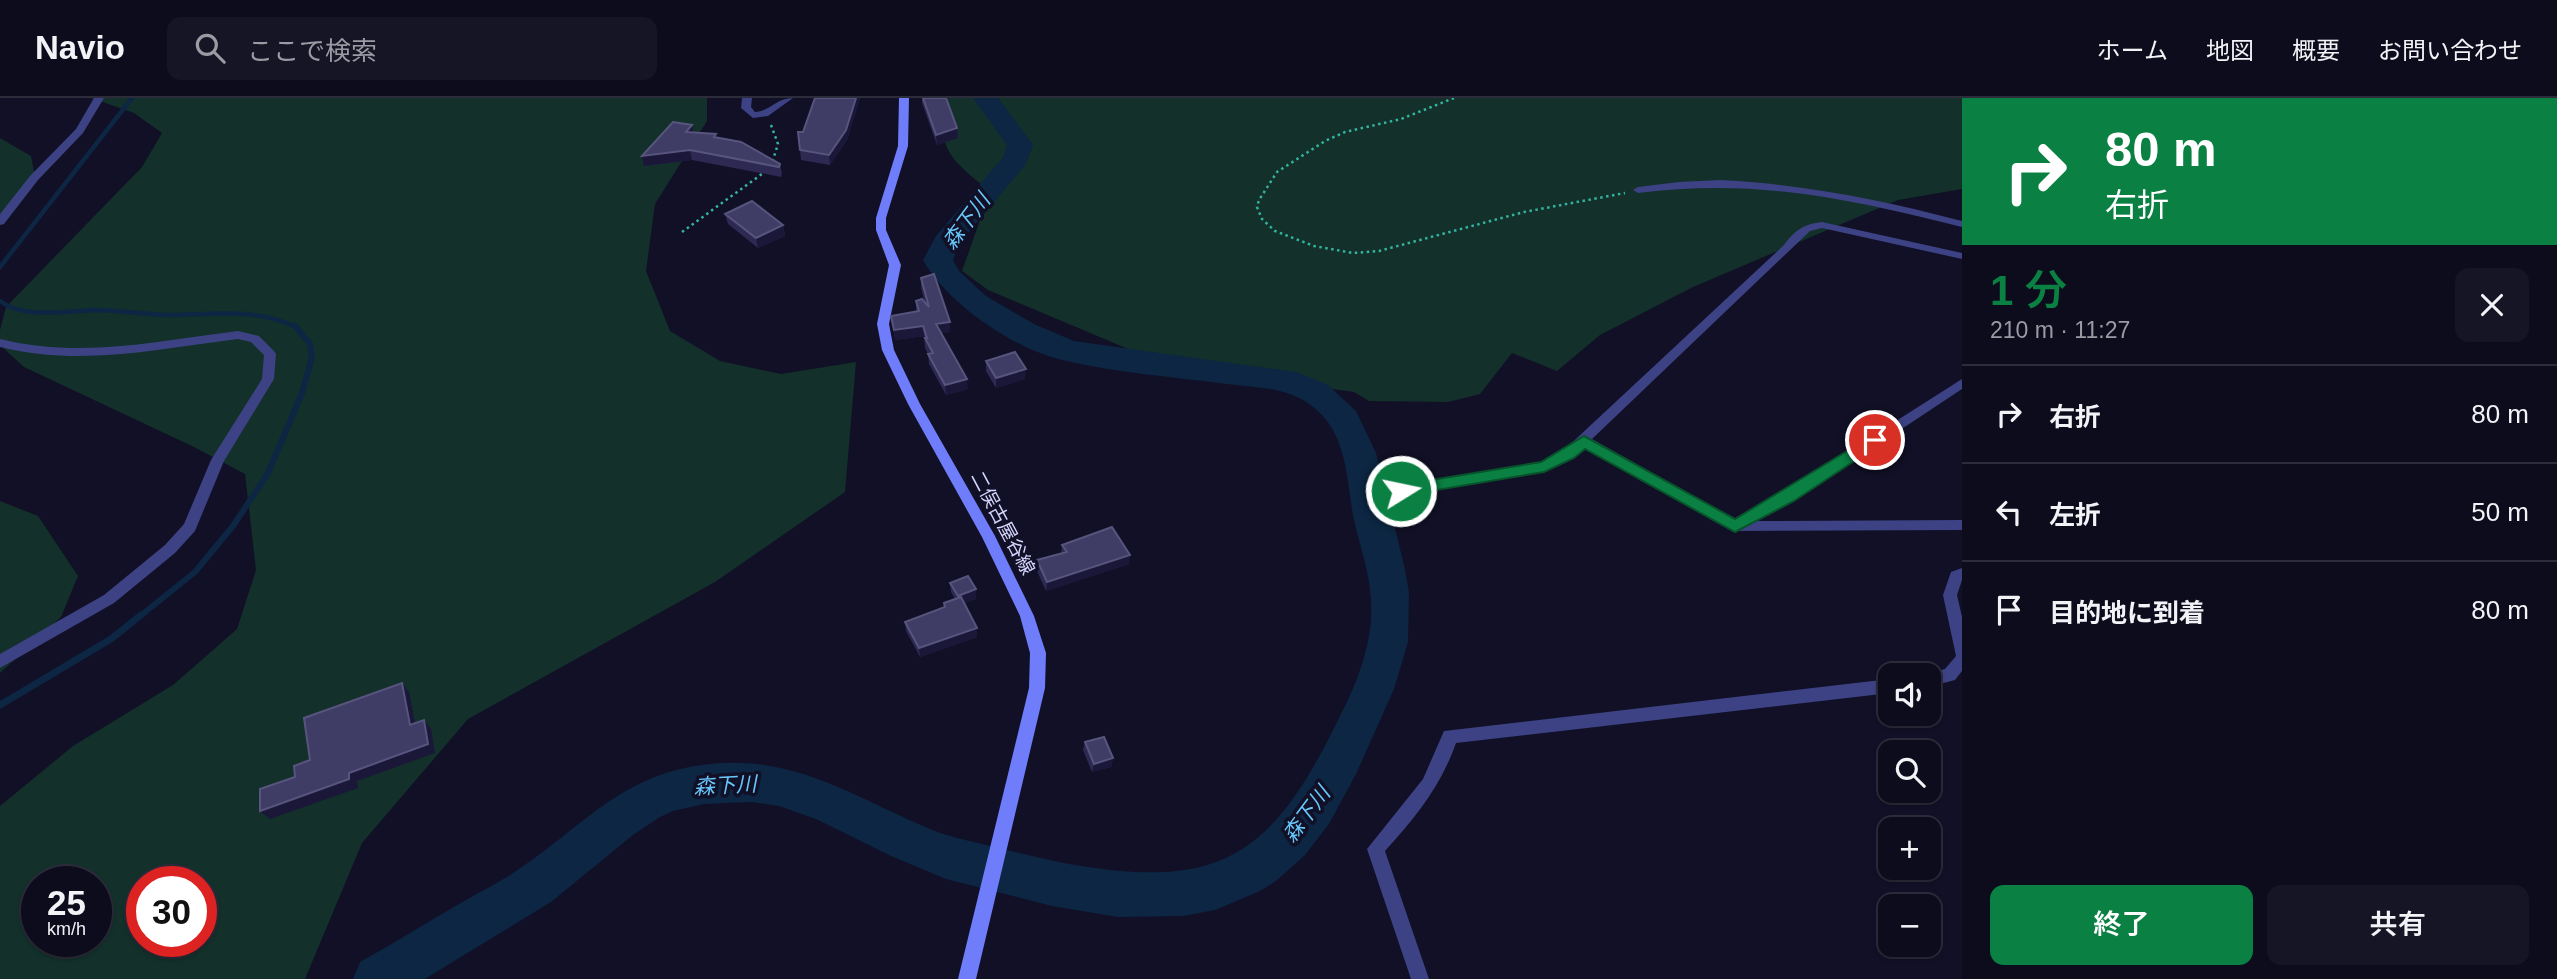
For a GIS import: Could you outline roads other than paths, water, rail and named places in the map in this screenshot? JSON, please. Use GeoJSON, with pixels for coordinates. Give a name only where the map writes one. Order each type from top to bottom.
{"type":"FeatureCollection","features":[{"type":"Feature","properties":{"kind":"main road","name":"二俣古屋谷線"},"geometry":{"type":"LineString","coordinates":[[904,98],[903,146],[881,218],[881,230],[895,265],[883,324],[888,350],[914,404],[988,536],[1027,616],[1038,653],[1037,688],[967,979]]}},
{"type":"Feature","properties":{"kind":"street"},"geometry":{"type":"LineString","coordinates":[[0,222],[33,179],[80,129],[96,108],[99,98]]}},
{"type":"Feature","properties":{"kind":"street"},"geometry":{"type":"LineString","coordinates":[[747,98],[746,108],[753,115],[765,114],[788,98]]}},
{"type":"Feature","properties":{"kind":"street"},"geometry":{"type":"LineString","coordinates":[[1638,190],[1714,183],[1753,183],[1876,204],[1962,224]]}},
{"type":"Feature","properties":{"kind":"street"},"geometry":{"type":"LineString","coordinates":[[1401,491],[1544,467],[1569,454],[1788,247],[1798,232],[1810,226],[1822,225],[1962,256]]}},
{"type":"Feature","properties":{"kind":"street"},"geometry":{"type":"LineString","coordinates":[[0,343],[13,347],[78,353],[111,353],[238,335],[255,339],[270,354],[268,379],[218,460],[190,527],[170,549],[109,599],[0,662]]}},
{"type":"Feature","properties":{"kind":"street"},"geometry":{"type":"LineString","coordinates":[[1735,526],[1788,497],[1962,383]]}},
{"type":"Feature","properties":{"kind":"street"},"geometry":{"type":"LineString","coordinates":[[1584,441],[1735,526],[1962,525]]}},
{"type":"Feature","properties":{"kind":"street"},"geometry":{"type":"LineString","coordinates":[[1962,574],[1956,576],[1950,595],[1962,653]]}},
{"type":"Feature","properties":{"kind":"street"},"geometry":{"type":"LineString","coordinates":[[1941,677],[1950,675],[1962,660]]}},
{"type":"Feature","properties":{"kind":"street"},"geometry":{"type":"LineString","coordinates":[[1420,979],[1376,849],[1410,813],[1442,763],[1450,736],[1878,687]]}},
{"type":"Feature","properties":{"kind":"waterway"},"geometry":{"type":"LineString","coordinates":[[0,267],[132,98]]}},
{"type":"Feature","properties":{"kind":"waterway","name":"森下川"},"geometry":{"type":"LineString","coordinates":[[377,979],[527,891],[644,802],[663,793],[694,786],[725,782],[779,786],[832,804],[946,857],[1052,883],[1118,894],[1184,893],[1215,887],[1244,875],[1275,854],[1313,810],[1341,760],[1373,689],[1382,666],[1391,618],[1385,565],[1353,436],[1332,406],[1317,393],[1296,383],[1068,351],[1023,331],[975,303],[947,276],[938,260],[946,242],[1017,158],[1020,145],[985,98]]}},
{"type":"Feature","properties":{"kind":"waterway"},"geometry":{"type":"LineString","coordinates":[[0,301],[9,307],[33,312],[95,310],[161,315],[251,315],[282,321],[296,327]]}},
{"type":"Feature","properties":{"kind":"waterway"},"geometry":{"type":"LineString","coordinates":[[139,617],[195,572],[233,526],[268,473],[302,393],[312,357],[310,344],[296,327]]}},
{"type":"Feature","properties":{"kind":"waterway"},"geometry":{"type":"LineString","coordinates":[[0,705],[111,639],[141,615]]}}]}
